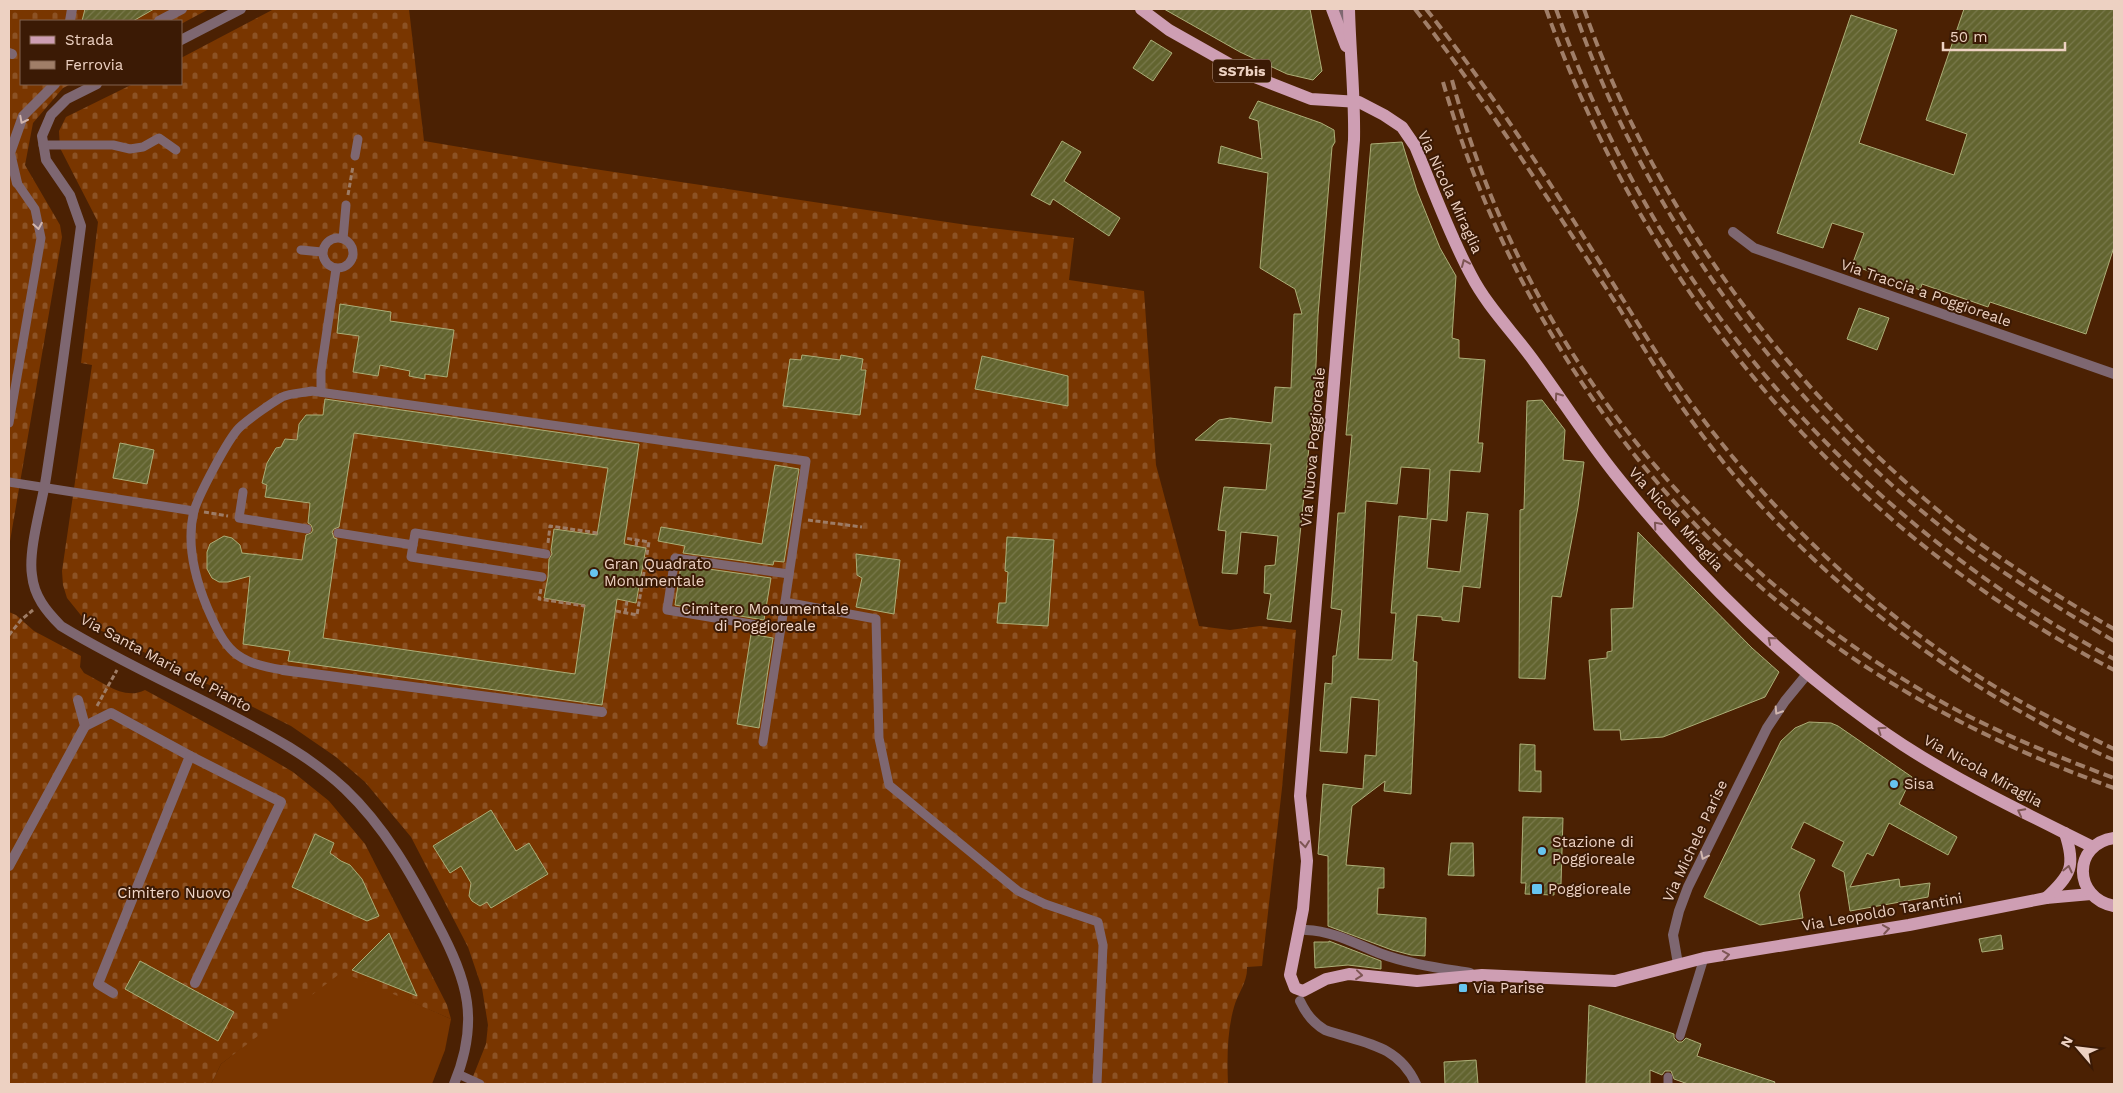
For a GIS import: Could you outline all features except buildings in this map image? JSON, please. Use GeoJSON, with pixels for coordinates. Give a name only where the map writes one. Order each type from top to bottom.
{"type":"FeatureCollection","features":[{"type":"Feature","properties":{"kind":"main road","name":"SS7bis"},"geometry":{"type":"LineString","coordinates":[[1141,9],[1169,30],[1247,74],[1311,99],[1355,100]]}},
{"type":"Feature","properties":{"kind":"main road"},"geometry":{"type":"LineString","coordinates":[[1332,9],[1350,58]]}},
{"type":"Feature","properties":{"kind":"main road"},"geometry":{"type":"LineString","coordinates":[[1349,9],[1350,58]]}},
{"type":"Feature","properties":{"kind":"main road","name":"Via Nuova Poggioreale"},"geometry":{"type":"LineString","coordinates":[[1350,58],[1355,100],[1354,140],[1300,796],[1307,861],[1303,909],[1290,975],[1292,984],[1298,990],[1308,989],[1312,985],[1337,975],[1349,974],[1417,981],[1482,975]]}},
{"type":"Feature","properties":{"kind":"main road","name":"Via Nicola Miraglia"},"geometry":{"type":"LineString","coordinates":[[1355,100],[1384,115],[1402,127],[1408,135],[1470,274],[1483,296],[1536,363],[1613,472],[1683,555],[1763,633],[1863,718],[1904,746],[1963,781],[2055,830],[2093,847]]}},
{"type":"Feature","properties":{"kind":"main road"},"geometry":{"type":"LineString","coordinates":[[2046,898],[2066,880],[2072,854],[2064,833]]}},
{"type":"Feature","properties":{"kind":"main road"},"geometry":{"type":"LineString","coordinates":[[2114,838],[2102,841],[2093,847],[2086,856],[2083,868],[2083,879],[2091,894],[2105,904],[2114,906]]}},
{"type":"Feature","properties":{"kind":"main road","name":"Via Leopoldo Tarantini"},"geometry":{"type":"LineString","coordinates":[[1678,964],[1704,958],[1910,925],[2046,898],[2091,894]]}},
{"type":"Feature","properties":{"kind":"main road"},"geometry":{"type":"LineString","coordinates":[[1482,975],[1615,981],[1678,964]]}},
{"type":"Feature","properties":{"kind":"street"},"geometry":{"type":"LineString","coordinates":[[162,20],[182,9]]}},
{"type":"Feature","properties":{"kind":"street"},"geometry":{"type":"LineString","coordinates":[[182,39],[241,9]]}},
{"type":"Feature","properties":{"kind":"street"},"geometry":{"type":"LineString","coordinates":[[17,183],[10,153],[23,116],[54,85]]}},
{"type":"Feature","properties":{"kind":"street","name":"Via Santa Maria del Pianto"},"geometry":{"type":"LineString","coordinates":[[95,85],[67,99],[51,116],[42,136],[46,160],[70,195],[80,226],[45,488],[33,556],[31,574],[37,594],[47,612],[61,626],[279,740],[329,774],[367,812],[394,848],[418,886],[439,926],[462,983],[469,1007],[469,1027],[466,1051],[456,1079]]}},
{"type":"Feature","properties":{"kind":"street","name":"Via Traccia a Poggioreale"},"geometry":{"type":"LineString","coordinates":[[1733,232],[1754,248],[2114,374]]}},
{"type":"Feature","properties":{"kind":"street"},"geometry":{"type":"LineString","coordinates":[[283,670],[602,712]]}},
{"type":"Feature","properties":{"kind":"street","name":"Via Michele Parise"},"geometry":{"type":"LineString","coordinates":[[1678,964],[1673,935],[1688,887],[1767,728],[1785,701],[1808,673]]}},
{"type":"Feature","properties":{"kind":"street"},"geometry":{"type":"LineString","coordinates":[[78,700],[85,726]]}},
{"type":"Feature","properties":{"kind":"street"},"geometry":{"type":"LineString","coordinates":[[9,866],[85,726],[111,713],[190,756],[282,802],[195,983]]}},
{"type":"Feature","properties":{"kind":"street"},"geometry":{"type":"LineString","coordinates":[[113,993],[98,984],[190,756]]}},
{"type":"Feature","properties":{"kind":"street"},"geometry":{"type":"LineString","coordinates":[[1306,930],[1322,930],[1380,953],[1409,962],[1482,975]]}},
{"type":"Feature","properties":{"kind":"street"},"geometry":{"type":"LineString","coordinates":[[1300,1001],[1317,1026],[1330,1032],[1382,1048],[1394,1054],[1410,1072],[1416,1084]]}},
{"type":"Feature","properties":{"kind":"lane"},"geometry":{"type":"LineString","coordinates":[[1339,9],[1350,58]]}},
{"type":"Feature","properties":{"kind":"lane"},"geometry":{"type":"LineString","coordinates":[[44,145],[113,145],[130,149],[142,148],[159,138],[176,150]]}},
{"type":"Feature","properties":{"kind":"lane"},"geometry":{"type":"LineString","coordinates":[[355,156],[358,139]]}},
{"type":"Feature","properties":{"kind":"lane"},"geometry":{"type":"LineString","coordinates":[[9,422],[41,238],[35,210],[17,183]]}},
{"type":"Feature","properties":{"kind":"lane"},"geometry":{"type":"LineString","coordinates":[[343,239],[346,205]]}},
{"type":"Feature","properties":{"kind":"lane"},"geometry":{"type":"LineString","coordinates":[[343,239],[351,246],[353,256],[350,264],[336,269],[326,264],[322,252],[331,240],[343,239]]}},
{"type":"Feature","properties":{"kind":"lane"},"geometry":{"type":"LineString","coordinates":[[300,250],[322,252]]}},
{"type":"Feature","properties":{"kind":"lane"},"geometry":{"type":"LineString","coordinates":[[320,392],[321,371],[336,269]]}},
{"type":"Feature","properties":{"kind":"lane"},"geometry":{"type":"LineString","coordinates":[[283,670],[245,660],[226,646],[218,632],[198,583],[191,546],[194,511],[214,466],[238,428],[283,397],[312,391],[806,461],[794,518],[789,574],[763,742]]}},
{"type":"Feature","properties":{"kind":"lane"},"geometry":{"type":"LineString","coordinates":[[9,482],[194,511]]}},
{"type":"Feature","properties":{"kind":"lane"},"geometry":{"type":"LineString","coordinates":[[243,492],[239,518],[307,529]]}},
{"type":"Feature","properties":{"kind":"lane"},"geometry":{"type":"LineString","coordinates":[[338,533],[413,545]]}},
{"type":"Feature","properties":{"kind":"lane"},"geometry":{"type":"LineString","coordinates":[[542,577],[411,557],[413,545],[415,534],[546,554]]}},
{"type":"Feature","properties":{"kind":"lane"},"geometry":{"type":"LineString","coordinates":[[781,629],[667,610],[675,558],[789,574]]}},
{"type":"Feature","properties":{"kind":"lane"},"geometry":{"type":"LineString","coordinates":[[785,602],[876,619],[879,738],[889,785],[1018,891],[1045,904],[1098,922],[1103,945],[1097,1084]]}},
{"type":"Feature","properties":{"kind":"lane"},"geometry":{"type":"LineString","coordinates":[[1680,1036],[1704,958]]}},
{"type":"Feature","properties":{"kind":"lane"},"geometry":{"type":"LineString","coordinates":[[456,1079],[480,1084]]}},
{"type":"Feature","properties":{"kind":"path"},"geometry":{"type":"LineString","coordinates":[[346,205],[353,167]]}},
{"type":"Feature","properties":{"kind":"path"},"geometry":{"type":"LineString","coordinates":[[194,511],[239,518]]}},
{"type":"Feature","properties":{"kind":"path"},"geometry":{"type":"LineString","coordinates":[[794,518],[862,527]]}},
{"type":"Feature","properties":{"kind":"path"},"geometry":{"type":"LineString","coordinates":[[546,554],[550,526],[598,534]]}},
{"type":"Feature","properties":{"kind":"path"},"geometry":{"type":"LineString","coordinates":[[616,611],[637,615],[650,542],[625,538]]}},
{"type":"Feature","properties":{"kind":"path"},"geometry":{"type":"LineString","coordinates":[[636,546],[637,540]]}},
{"type":"Feature","properties":{"kind":"path"},"geometry":{"type":"LineString","coordinates":[[542,577],[539,599],[585,606]]}},
{"type":"Feature","properties":{"kind":"path"},"geometry":{"type":"LineString","coordinates":[[625,613],[627,601]]}},
{"type":"Feature","properties":{"kind":"path"},"geometry":{"type":"LineString","coordinates":[[9,635],[21,620]]}},
{"type":"Feature","properties":{"kind":"path"},"geometry":{"type":"LineString","coordinates":[[85,726],[123,659]]}},
{"type":"Feature","properties":{"kind":"green space"},"geometry":{"type":"Polygon","coordinates":[[[9,9],[209,9],[182,23],[182,20],[20,20],[20,85],[69,85],[63,88],[33,123],[25,165],[60,225],[62,237],[9,547],[9,9]]]}},
{"type":"Feature","properties":{"kind":"green space","name":"Cimitero Monumentale di Poggioreale"},"geometry":{"type":"Polygon","coordinates":[[[274,9],[409,9],[424,141],[561,164],[967,225],[1074,238],[1069,280],[1144,291],[1156,465],[1199,626],[1230,630],[1260,626],[1296,630],[1282,788],[1262,966],[1247,967],[1244,982],[1234,1007],[1229,1035],[1228,1084],[470,1084],[486,1044],[488,1025],[482,988],[468,947],[411,837],[365,782],[336,757],[291,726],[88,624],[67,598],[63,585],[62,571],[92,365],[81,363],[98,222],[60,148],[59,131],[66,117],[131,85],[182,85],[182,57],[274,9]]]}},
{"type":"Feature","properties":{"kind":"green space","name":"Cimitero Nuovo"},"geometry":{"type":"Polygon","coordinates":[[[9,612],[16,615],[34,631],[81,656],[80,667],[84,673],[121,692],[137,693],[145,690],[293,772],[329,801],[365,844],[447,1005],[451,1019],[342,972],[221,1064],[211,1084],[9,1084],[9,612]]]}},
{"type":"Feature","properties":{"kind":"green space"},"geometry":{"type":"Polygon","coordinates":[[[341,970],[451,1019],[445,1050],[432,1084],[211,1084],[221,1064],[341,970]]]}},
{"type":"Feature","properties":{"kind":"railway"},"geometry":{"type":"LineString","coordinates":[[1415,9],[1469,82],[1520,156],[1684,410],[1719,457],[1757,501],[1797,543],[1840,583],[1932,655],[2030,717],[2114,760]]}},
{"type":"Feature","properties":{"kind":"railway"},"geometry":{"type":"LineString","coordinates":[[1426,9],[1490,94],[1530,153],[1688,399],[1721,443],[1794,525],[1833,564],[1874,600],[1962,666],[2009,695],[2114,749]]}},
{"type":"Feature","properties":{"kind":"railway"},"geometry":{"type":"LineString","coordinates":[[1546,9],[1588,113],[1639,212],[1699,306],[1767,394],[1843,475],[1927,548],[2017,614],[2114,670]]}},
{"type":"Feature","properties":{"kind":"railway"},"geometry":{"type":"LineString","coordinates":[[1556,9],[1598,112],[1649,209],[1707,301],[1774,386],[1849,465],[1930,537],[2019,602],[2114,659]]}},
{"type":"Feature","properties":{"kind":"railway"},"geometry":{"type":"LineString","coordinates":[[1574,9],[1604,86],[1641,162],[1684,237],[1732,308],[1786,376],[1844,439],[1905,497],[1987,561],[2114,641]]}},
{"type":"Feature","properties":{"kind":"railway"},"geometry":{"type":"LineString","coordinates":[[1584,9],[1608,71],[1636,131],[1667,190],[1702,246],[1740,301],[1782,354],[1826,404],[1872,451],[1936,509],[1963,531],[2010,564],[2114,629]]}},
{"type":"Feature","properties":{"kind":"railway"},"geometry":{"type":"LineString","coordinates":[[1452,80],[1483,175],[1523,266],[1572,352],[1629,433],[1693,508],[1764,576],[1842,638],[1926,693],[1972,718],[2019,740],[2114,778]]}},
{"type":"Feature","properties":{"kind":"railway"},"geometry":{"type":"LineString","coordinates":[[1443,82],[1473,172],[1511,259],[1556,343],[1609,421],[1668,495],[1734,563],[1807,625],[1885,679],[1940,711],[1996,740],[2114,788]]}},
{"type":"Feature","properties":{"kind":"place","name":"Gran Quadrato Monumentale"},"geometry":{"type":"Point","coordinates":[594,573]}},
{"type":"Feature","properties":{"kind":"place","name":"Sisa"},"geometry":{"type":"Point","coordinates":[1894,784]}},
{"type":"Feature","properties":{"kind":"place","name":"Stazione di Poggioreale"},"geometry":{"type":"Point","coordinates":[1542,851]}},
{"type":"Feature","properties":{"kind":"place","name":"Poggioreale"},"geometry":{"type":"Point","coordinates":[1537,889]}},
{"type":"Feature","properties":{"kind":"place","name":"Via Parise"},"geometry":{"type":"Point","coordinates":[1463,988]}}]}
